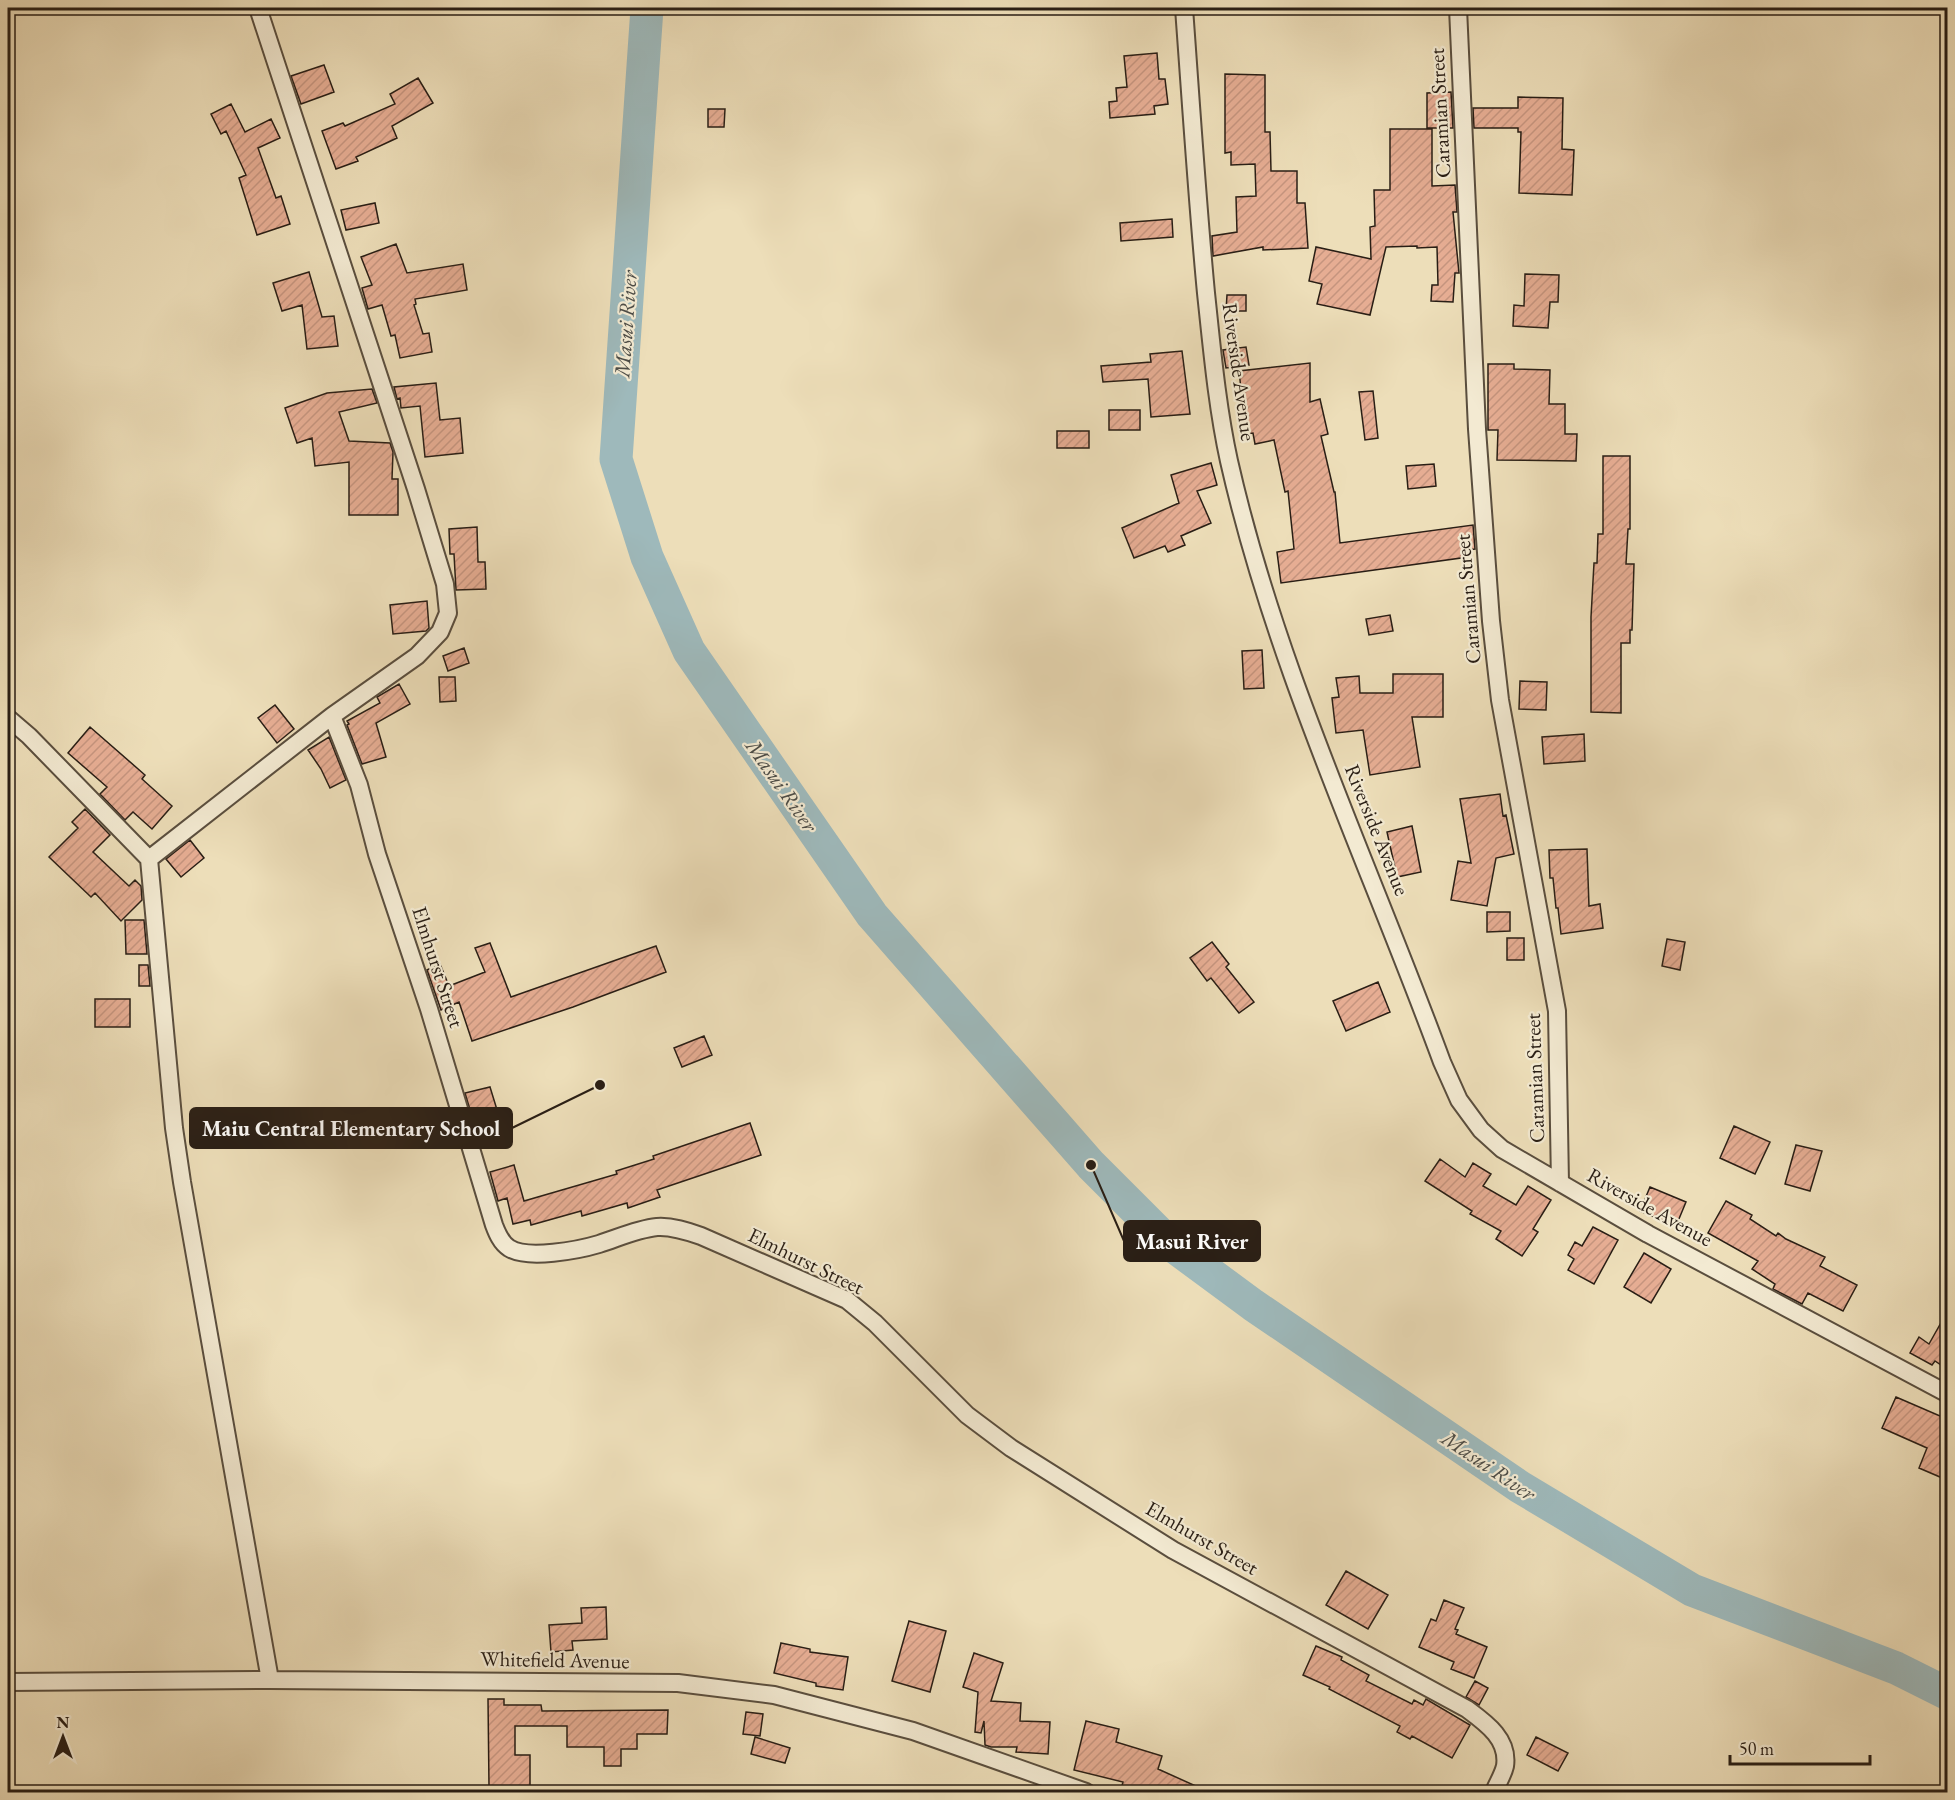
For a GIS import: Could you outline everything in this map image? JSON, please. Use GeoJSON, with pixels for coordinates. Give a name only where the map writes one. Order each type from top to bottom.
{"type":"FeatureCollection","features":[{"type":"Feature","properties":{"kind":"street"},"geometry":{"type":"LineString","coordinates":[[149,859],[332,716],[417,656],[440,632],[448,613],[445,584],[416,489],[258,8]]}},
{"type":"Feature","properties":{"kind":"street","name":"Riverside Avenue"},"geometry":{"type":"LineString","coordinates":[[1184,8],[1200,233],[1214,370],[1229,460],[1264,591],[1335,785],[1416,989],[1442,1062],[1459,1100],[1481,1130],[1503,1149],[1648,1234],[1947,1394]]}},
{"type":"Feature","properties":{"kind":"street","name":"Caramian Street"},"geometry":{"type":"LineString","coordinates":[[1458,8],[1477,429],[1491,621],[1500,700],[1557,1011],[1560,1183]]}},
{"type":"Feature","properties":{"kind":"street","name":"Elmhurst Street"},"geometry":{"type":"LineString","coordinates":[[332,716],[359,785],[377,854],[429,1009],[494,1225],[507,1248],[532,1253],[560,1251],[597,1245],[657,1227],[678,1228],[847,1300],[875,1323],[967,1415],[1011,1448],[1173,1550],[1467,1709],[1491,1728],[1501,1741],[1505,1766],[1494,1792]]}},
{"type":"Feature","properties":{"kind":"street"},"geometry":{"type":"LineString","coordinates":[[8,718],[29,736],[149,859],[180,1171],[270,1680]]}},
{"type":"Feature","properties":{"kind":"street","name":"Whitefield Avenue"},"geometry":{"type":"LineString","coordinates":[[8,1682],[270,1680],[678,1683],[774,1695],[913,1731],[1086,1792]]}},
{"type":"Feature","properties":{"kind":"building"},"geometry":{"type":"Polygon","coordinates":[[[1157,53],[1159,79],[1165,79],[1168,104],[1154,106],[1155,114],[1110,118],[1109,102],[1117,101],[1116,88],[1127,87],[1124,56],[1157,53]]]}},
{"type":"Feature","properties":{"kind":"building"},"geometry":{"type":"Polygon","coordinates":[[[324,65],[334,92],[301,104],[291,76],[324,65]]]}},
{"type":"Feature","properties":{"kind":"building"},"geometry":{"type":"Polygon","coordinates":[[[1225,74],[1265,75],[1265,132],[1270,132],[1271,171],[1297,171],[1297,203],[1305,203],[1308,248],[1263,250],[1263,247],[1213,256],[1212,236],[1237,232],[1236,197],[1256,196],[1255,164],[1231,165],[1231,152],[1225,153],[1225,74]]]}},
{"type":"Feature","properties":{"kind":"building"},"geometry":{"type":"Polygon","coordinates":[[[418,78],[433,103],[392,126],[397,138],[356,157],[358,161],[336,169],[322,131],[343,123],[345,126],[395,104],[390,94],[418,78]]]}},
{"type":"Feature","properties":{"kind":"building"},"geometry":{"type":"Polygon","coordinates":[[[1451,92],[1453,128],[1427,128],[1427,93],[1451,92]]]}},
{"type":"Feature","properties":{"kind":"building"},"geometry":{"type":"Polygon","coordinates":[[[1518,97],[1563,98],[1562,149],[1574,150],[1572,195],[1519,193],[1521,132],[1518,132],[1518,128],[1474,128],[1473,108],[1518,108],[1518,97]]]}},
{"type":"Feature","properties":{"kind":"building"},"geometry":{"type":"Polygon","coordinates":[[[231,104],[245,132],[271,119],[280,138],[258,148],[276,198],[281,196],[290,224],[257,235],[239,178],[246,175],[226,131],[221,134],[211,114],[231,104]]]}},
{"type":"Feature","properties":{"kind":"building"},"geometry":{"type":"Polygon","coordinates":[[[708,109],[725,109],[724,127],[708,127],[708,109]]]}},
{"type":"Feature","properties":{"kind":"building"},"geometry":{"type":"Polygon","coordinates":[[[1390,129],[1432,129],[1432,186],[1455,185],[1457,212],[1453,212],[1459,273],[1455,273],[1453,302],[1431,301],[1432,285],[1438,285],[1437,247],[1417,248],[1417,246],[1386,247],[1370,315],[1317,304],[1322,284],[1309,281],[1316,247],[1371,259],[1370,227],[1375,226],[1374,190],[1390,190],[1390,129]]]}},
{"type":"Feature","properties":{"kind":"building"},"geometry":{"type":"Polygon","coordinates":[[[375,203],[379,223],[346,230],[341,210],[375,203]]]}},
{"type":"Feature","properties":{"kind":"building"},"geometry":{"type":"Polygon","coordinates":[[[1172,219],[1173,237],[1121,241],[1120,223],[1172,219]]]}},
{"type":"Feature","properties":{"kind":"building"},"geometry":{"type":"Polygon","coordinates":[[[396,244],[407,273],[463,264],[467,290],[415,299],[416,304],[414,305],[423,334],[429,333],[432,352],[400,358],[395,335],[391,336],[382,305],[368,309],[362,288],[372,285],[361,257],[396,244]]]}},
{"type":"Feature","properties":{"kind":"building"},"geometry":{"type":"Polygon","coordinates":[[[309,272],[322,317],[334,316],[338,346],[307,349],[302,305],[282,311],[273,283],[309,272]]]}},
{"type":"Feature","properties":{"kind":"building"},"geometry":{"type":"Polygon","coordinates":[[[1525,274],[1559,275],[1558,302],[1550,302],[1548,328],[1513,326],[1514,305],[1524,306],[1525,274]]]}},
{"type":"Feature","properties":{"kind":"building"},"geometry":{"type":"Polygon","coordinates":[[[1227,295],[1246,295],[1246,311],[1226,311],[1227,295]]]}},
{"type":"Feature","properties":{"kind":"building"},"geometry":{"type":"Polygon","coordinates":[[[1246,347],[1249,365],[1226,368],[1223,350],[1246,347]]]}},
{"type":"Feature","properties":{"kind":"building"},"geometry":{"type":"Polygon","coordinates":[[[1182,351],[1190,414],[1151,417],[1148,379],[1103,382],[1101,366],[1151,362],[1150,354],[1182,351]]]}},
{"type":"Feature","properties":{"kind":"building"},"geometry":{"type":"Polygon","coordinates":[[[1310,363],[1310,402],[1320,399],[1328,434],[1321,436],[1335,492],[1340,543],[1473,525],[1475,549],[1467,550],[1468,557],[1281,583],[1277,552],[1294,549],[1288,491],[1285,492],[1274,440],[1255,444],[1253,433],[1246,434],[1239,371],[1310,363]]]}},
{"type":"Feature","properties":{"kind":"building"},"geometry":{"type":"Polygon","coordinates":[[[1488,364],[1514,364],[1514,369],[1550,370],[1549,404],[1565,404],[1565,434],[1577,434],[1576,461],[1497,460],[1498,430],[1488,430],[1488,364]]]}},
{"type":"Feature","properties":{"kind":"building"},"geometry":{"type":"Polygon","coordinates":[[[436,383],[440,420],[460,418],[463,453],[425,457],[420,406],[401,408],[400,398],[397,399],[394,387],[436,383]]]}},
{"type":"Feature","properties":{"kind":"building"},"geometry":{"type":"Polygon","coordinates":[[[372,389],[377,403],[339,412],[349,441],[390,443],[393,452],[392,479],[398,479],[398,515],[349,515],[349,462],[315,466],[312,438],[297,443],[285,408],[327,393],[372,389]]]}},
{"type":"Feature","properties":{"kind":"building"},"geometry":{"type":"Polygon","coordinates":[[[1373,391],[1378,438],[1365,440],[1359,392],[1373,391]]]}},
{"type":"Feature","properties":{"kind":"building"},"geometry":{"type":"Polygon","coordinates":[[[1109,410],[1140,410],[1140,430],[1109,430],[1109,410]]]}},
{"type":"Feature","properties":{"kind":"building"},"geometry":{"type":"Polygon","coordinates":[[[1057,431],[1089,431],[1089,448],[1057,448],[1057,431]]]}},
{"type":"Feature","properties":{"kind":"building"},"geometry":{"type":"Polygon","coordinates":[[[1603,456],[1630,456],[1630,529],[1628,529],[1626,564],[1634,564],[1632,630],[1630,630],[1630,643],[1621,643],[1621,713],[1591,712],[1591,617],[1598,534],[1603,534],[1603,456]]]}},
{"type":"Feature","properties":{"kind":"building"},"geometry":{"type":"Polygon","coordinates":[[[1211,463],[1217,485],[1197,491],[1211,523],[1181,536],[1185,545],[1168,552],[1165,546],[1134,558],[1122,528],[1179,503],[1171,475],[1211,463]]]}},
{"type":"Feature","properties":{"kind":"building"},"geometry":{"type":"Polygon","coordinates":[[[1434,464],[1436,486],[1408,489],[1406,466],[1434,464]]]}},
{"type":"Feature","properties":{"kind":"building"},"geometry":{"type":"Polygon","coordinates":[[[477,527],[478,562],[485,562],[486,589],[456,590],[454,554],[450,554],[449,529],[477,527]]]}},
{"type":"Feature","properties":{"kind":"building"},"geometry":{"type":"Polygon","coordinates":[[[427,601],[429,628],[426,631],[393,634],[390,605],[427,601]]]}},
{"type":"Feature","properties":{"kind":"building"},"geometry":{"type":"Polygon","coordinates":[[[1390,615],[1393,631],[1369,635],[1366,619],[1390,615]]]}},
{"type":"Feature","properties":{"kind":"building"},"geometry":{"type":"Polygon","coordinates":[[[464,648],[469,663],[448,671],[443,656],[464,648]]]}},
{"type":"Feature","properties":{"kind":"building"},"geometry":{"type":"Polygon","coordinates":[[[1262,650],[1264,688],[1244,689],[1242,651],[1262,650]]]}},
{"type":"Feature","properties":{"kind":"building"},"geometry":{"type":"Polygon","coordinates":[[[1393,674],[1443,674],[1443,717],[1412,717],[1420,767],[1370,775],[1363,730],[1336,733],[1332,698],[1339,697],[1336,678],[1359,676],[1360,693],[1393,693],[1393,674]]]}},
{"type":"Feature","properties":{"kind":"building"},"geometry":{"type":"Polygon","coordinates":[[[439,677],[455,677],[456,701],[440,702],[439,677]]]}},
{"type":"Feature","properties":{"kind":"building"},"geometry":{"type":"Polygon","coordinates":[[[1520,681],[1547,682],[1546,710],[1519,709],[1520,681]]]}},
{"type":"Feature","properties":{"kind":"building"},"geometry":{"type":"Polygon","coordinates":[[[399,684],[410,704],[376,723],[386,757],[362,764],[347,721],[380,703],[377,697],[399,684]]]}},
{"type":"Feature","properties":{"kind":"building"},"geometry":{"type":"Polygon","coordinates":[[[275,705],[294,729],[277,743],[258,718],[275,705]]]}},
{"type":"Feature","properties":{"kind":"building"},"geometry":{"type":"Polygon","coordinates":[[[90,727],[145,775],[142,779],[172,806],[152,829],[133,812],[125,820],[100,794],[107,787],[68,753],[90,727]]]}},
{"type":"Feature","properties":{"kind":"building"},"geometry":{"type":"Polygon","coordinates":[[[1584,734],[1585,761],[1544,764],[1542,737],[1584,734]]]}},
{"type":"Feature","properties":{"kind":"building"},"geometry":{"type":"Polygon","coordinates":[[[329,737],[346,780],[330,788],[308,750],[329,737]]]}},
{"type":"Feature","properties":{"kind":"building"},"geometry":{"type":"Polygon","coordinates":[[[1500,794],[1503,816],[1506,815],[1514,854],[1496,858],[1487,906],[1451,900],[1458,861],[1471,863],[1460,799],[1500,794]]]}},
{"type":"Feature","properties":{"kind":"building"},"geometry":{"type":"Polygon","coordinates":[[[85,809],[110,835],[93,852],[129,886],[135,880],[141,886],[142,900],[121,921],[95,893],[91,897],[49,857],[78,828],[72,822],[85,809]]]}},
{"type":"Feature","properties":{"kind":"building"},"geometry":{"type":"Polygon","coordinates":[[[1412,826],[1421,872],[1397,877],[1387,832],[1412,826]]]}},
{"type":"Feature","properties":{"kind":"building"},"geometry":{"type":"Polygon","coordinates":[[[190,840],[204,858],[181,877],[166,859],[190,840]]]}},
{"type":"Feature","properties":{"kind":"building"},"geometry":{"type":"Polygon","coordinates":[[[1587,849],[1589,906],[1600,904],[1603,928],[1561,934],[1553,878],[1550,878],[1549,850],[1587,849]]]}},
{"type":"Feature","properties":{"kind":"building"},"geometry":{"type":"Polygon","coordinates":[[[1487,912],[1510,912],[1510,931],[1487,932],[1487,912]]]}},
{"type":"Feature","properties":{"kind":"building"},"geometry":{"type":"Polygon","coordinates":[[[125,920],[144,920],[147,954],[126,954],[125,920]]]}},
{"type":"Feature","properties":{"kind":"building"},"geometry":{"type":"Polygon","coordinates":[[[1507,938],[1524,938],[1524,960],[1507,960],[1507,938]]]}},
{"type":"Feature","properties":{"kind":"building"},"geometry":{"type":"Polygon","coordinates":[[[1667,939],[1685,942],[1680,970],[1662,966],[1667,939]]]}},
{"type":"Feature","properties":{"kind":"building"},"geometry":{"type":"Polygon","coordinates":[[[1212,942],[1229,964],[1226,967],[1254,1002],[1239,1013],[1211,978],[1207,981],[1190,958],[1212,942]]]}},
{"type":"Feature","properties":{"kind":"building"},"geometry":{"type":"Polygon","coordinates":[[[490,943],[511,997],[656,946],[666,972],[573,1007],[472,1041],[459,1002],[441,1010],[427,970],[440,964],[449,986],[485,972],[475,948],[490,943]]]}},
{"type":"Feature","properties":{"kind":"building"},"geometry":{"type":"Polygon","coordinates":[[[139,965],[148,965],[150,986],[139,986],[139,965]]]}},
{"type":"Feature","properties":{"kind":"building"},"geometry":{"type":"Polygon","coordinates":[[[1378,982],[1390,1012],[1346,1031],[1333,1001],[1378,982]]]}},
{"type":"Feature","properties":{"kind":"building"},"geometry":{"type":"Polygon","coordinates":[[[95,999],[130,999],[130,1027],[95,1027],[95,999]]]}},
{"type":"Feature","properties":{"kind":"building"},"geometry":{"type":"Polygon","coordinates":[[[704,1036],[712,1055],[682,1067],[674,1048],[704,1036]]]}},
{"type":"Feature","properties":{"kind":"building"},"geometry":{"type":"Polygon","coordinates":[[[490,1087],[498,1113],[473,1120],[465,1093],[490,1087]]]}},
{"type":"Feature","properties":{"kind":"building"},"geometry":{"type":"Polygon","coordinates":[[[750,1123],[761,1155],[657,1190],[660,1197],[628,1208],[627,1203],[582,1216],[581,1211],[531,1225],[530,1220],[513,1224],[507,1198],[498,1201],[490,1172],[514,1165],[524,1201],[617,1174],[616,1171],[654,1159],[653,1156],[750,1123]]]}},
{"type":"Feature","properties":{"kind":"building"},"geometry":{"type":"Polygon","coordinates":[[[1734,1126],[1770,1142],[1755,1174],[1720,1158],[1734,1126]]]}},
{"type":"Feature","properties":{"kind":"building"},"geometry":{"type":"Polygon","coordinates":[[[1796,1145],[1822,1151],[1810,1191],[1785,1184],[1796,1145]]]}},
{"type":"Feature","properties":{"kind":"building"},"geometry":{"type":"Polygon","coordinates":[[[1440,1159],[1465,1177],[1473,1163],[1491,1174],[1483,1186],[1516,1205],[1528,1186],[1551,1200],[1533,1229],[1538,1232],[1522,1256],[1496,1239],[1501,1231],[1470,1214],[1472,1211],[1425,1181],[1440,1159]]]}},
{"type":"Feature","properties":{"kind":"building"},"geometry":{"type":"Polygon","coordinates":[[[1650,1187],[1686,1202],[1676,1226],[1640,1211],[1650,1187]]]}},
{"type":"Feature","properties":{"kind":"building"},"geometry":{"type":"Polygon","coordinates":[[[1726,1201],[1752,1215],[1750,1219],[1776,1236],[1778,1233],[1825,1257],[1820,1266],[1857,1285],[1843,1311],[1808,1293],[1802,1304],[1773,1289],[1775,1284],[1752,1269],[1758,1261],[1708,1233],[1726,1201]]]}},
{"type":"Feature","properties":{"kind":"building"},"geometry":{"type":"Polygon","coordinates":[[[1593,1227],[1618,1240],[1594,1284],[1568,1270],[1574,1259],[1568,1255],[1575,1242],[1582,1246],[1593,1227]]]}},
{"type":"Feature","properties":{"kind":"building"},"geometry":{"type":"Polygon","coordinates":[[[1644,1253],[1671,1269],[1651,1303],[1624,1287],[1644,1253]]]}},
{"type":"Feature","properties":{"kind":"building"},"geometry":{"type":"Polygon","coordinates":[[[1947,1312],[1947,1369],[1935,1361],[1932,1365],[1910,1353],[1919,1337],[1929,1344],[1947,1312]]]}},
{"type":"Feature","properties":{"kind":"building"},"geometry":{"type":"Polygon","coordinates":[[[1896,1397],[1947,1419],[1947,1480],[1919,1468],[1927,1448],[1882,1428],[1896,1397]]]}},
{"type":"Feature","properties":{"kind":"building"},"geometry":{"type":"Polygon","coordinates":[[[1346,1571],[1388,1595],[1368,1629],[1326,1605],[1346,1571]]]}},
{"type":"Feature","properties":{"kind":"building"},"geometry":{"type":"Polygon","coordinates":[[[1444,1600],[1464,1608],[1455,1629],[1458,1630],[1456,1634],[1487,1647],[1474,1678],[1451,1669],[1454,1662],[1419,1647],[1431,1619],[1436,1621],[1444,1600]]]}},
{"type":"Feature","properties":{"kind":"building"},"geometry":{"type":"Polygon","coordinates":[[[606,1607],[607,1639],[572,1641],[573,1650],[551,1652],[549,1625],[582,1623],[581,1608],[606,1607]]]}},
{"type":"Feature","properties":{"kind":"building"},"geometry":{"type":"Polygon","coordinates":[[[909,1621],[946,1631],[930,1692],[892,1681],[909,1621]]]}},
{"type":"Feature","properties":{"kind":"building"},"geometry":{"type":"Polygon","coordinates":[[[781,1643],[810,1649],[810,1652],[848,1657],[843,1690],[816,1686],[816,1683],[774,1673],[781,1643]]]}},
{"type":"Feature","properties":{"kind":"building"},"geometry":{"type":"Polygon","coordinates":[[[1316,1646],[1342,1657],[1341,1660],[1369,1675],[1366,1681],[1412,1704],[1414,1700],[1423,1705],[1426,1699],[1470,1725],[1452,1758],[1412,1736],[1410,1739],[1397,1732],[1400,1726],[1329,1689],[1330,1687],[1303,1675],[1316,1646]]]}},
{"type":"Feature","properties":{"kind":"building"},"geometry":{"type":"Polygon","coordinates":[[[974,1653],[1003,1663],[991,1701],[1021,1703],[1020,1721],[1050,1722],[1048,1754],[1016,1752],[1017,1747],[985,1745],[984,1721],[981,1733],[975,1732],[978,1692],[963,1687],[974,1653]]]}},
{"type":"Feature","properties":{"kind":"building"},"geometry":{"type":"Polygon","coordinates":[[[1475,1681],[1488,1688],[1479,1705],[1466,1697],[1475,1681]]]}},
{"type":"Feature","properties":{"kind":"building"},"geometry":{"type":"Polygon","coordinates":[[[488,1699],[504,1699],[504,1705],[541,1705],[542,1711],[668,1710],[667,1734],[637,1734],[637,1749],[621,1749],[621,1766],[604,1766],[604,1747],[567,1747],[567,1726],[515,1726],[515,1755],[530,1755],[530,1786],[489,1786],[488,1699]]]}},
{"type":"Feature","properties":{"kind":"building"},"geometry":{"type":"Polygon","coordinates":[[[746,1712],[763,1714],[760,1736],[743,1734],[746,1712]]]}},
{"type":"Feature","properties":{"kind":"building"},"geometry":{"type":"Polygon","coordinates":[[[1086,1721],[1119,1729],[1116,1742],[1162,1756],[1158,1769],[1209,1792],[1133,1792],[1121,1789],[1123,1782],[1074,1770],[1086,1721]]]}},
{"type":"Feature","properties":{"kind":"building"},"geometry":{"type":"Polygon","coordinates":[[[755,1737],[790,1748],[785,1763],[751,1754],[755,1737]]]}},
{"type":"Feature","properties":{"kind":"building"},"geometry":{"type":"Polygon","coordinates":[[[1536,1737],[1568,1753],[1558,1771],[1527,1755],[1536,1737]]]}},
{"type":"Feature","properties":{"kind":"waterway","name":"Masui River"},"geometry":{"type":"LineString","coordinates":[[647,8],[616,459],[647,557],[689,651],[872,915],[1091,1165],[1169,1243],[1253,1305],[1520,1487],[1692,1590],[1896,1668],[1948,1694]]}},
{"type":"Feature","properties":{"kind":"place","name":"Maiu Central Elementary School"},"geometry":{"type":"Point","coordinates":[600,1085]}},
{"type":"Feature","properties":{"kind":"place","name":"Masui River"},"geometry":{"type":"Point","coordinates":[1091,1165]}}]}
